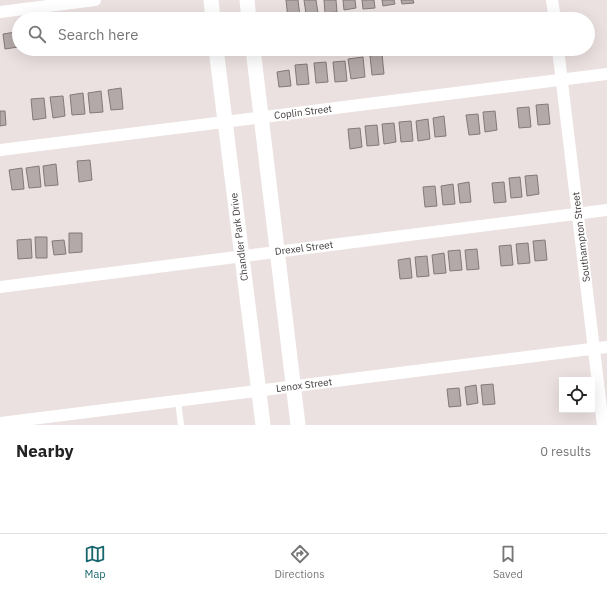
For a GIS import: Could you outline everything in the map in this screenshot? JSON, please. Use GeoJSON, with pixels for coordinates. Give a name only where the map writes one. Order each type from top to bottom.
{"type":"FeatureCollection","features":[{"type":"Feature","properties":{"kind":"street"},"geometry":{"type":"LineString","coordinates":[[0,12],[95,0]]}},
{"type":"Feature","properties":{"kind":"street"},"geometry":{"type":"LineString","coordinates":[[211,0],[212,12]]}},
{"type":"Feature","properties":{"kind":"street"},"geometry":{"type":"LineString","coordinates":[[247,0],[248,12]]}},
{"type":"Feature","properties":{"kind":"street"},"geometry":{"type":"LineString","coordinates":[[552,0],[553,12]]}},
{"type":"Feature","properties":{"kind":"street","name":"Chandler Park Drive"},"geometry":{"type":"LineString","coordinates":[[217,56],[262,425]]}},
{"type":"Feature","properties":{"kind":"street"},"geometry":{"type":"LineString","coordinates":[[254,56],[298,425]]}},
{"type":"Feature","properties":{"kind":"street","name":"Southampton Street"},"geometry":{"type":"LineString","coordinates":[[559,56],[603,425]]}},
{"type":"Feature","properties":{"kind":"street","name":"Coplin Street"},"geometry":{"type":"LineString","coordinates":[[0,150],[607,74]]}},
{"type":"Feature","properties":{"kind":"street","name":"Drexel Street"},"geometry":{"type":"LineString","coordinates":[[0,287],[607,210]]}},
{"type":"Feature","properties":{"kind":"street","name":"Lenox Street"},"geometry":{"type":"LineString","coordinates":[[0,423],[607,346]]}},
{"type":"Feature","properties":{"kind":"lane"},"geometry":{"type":"LineString","coordinates":[[178,401],[181,425]]}},
{"type":"Feature","properties":{"kind":"building"},"geometry":{"type":"Polygon","coordinates":[[[286,0],[298,0],[299,12],[287,12],[286,0]]]}},
{"type":"Feature","properties":{"kind":"building"},"geometry":{"type":"Polygon","coordinates":[[[304,0],[316,0],[318,12],[306,12],[304,0]]]}},
{"type":"Feature","properties":{"kind":"building"},"geometry":{"type":"Polygon","coordinates":[[[324,0],[336,0],[337,12],[325,12],[324,0]]]}},
{"type":"Feature","properties":{"kind":"building"},"geometry":{"type":"Polygon","coordinates":[[[343,0],[355,0],[356,8],[344,10],[343,0]]]}},
{"type":"Feature","properties":{"kind":"building"},"geometry":{"type":"Polygon","coordinates":[[[362,0],[374,0],[375,8],[363,9],[362,0]]]}},
{"type":"Feature","properties":{"kind":"building"},"geometry":{"type":"Polygon","coordinates":[[[382,0],[394,0],[395,4],[383,6],[382,0]]]}},
{"type":"Feature","properties":{"kind":"building"},"geometry":{"type":"Polygon","coordinates":[[[401,0],[413,0],[414,3],[402,4],[401,0]]]}},
{"type":"Feature","properties":{"kind":"building"},"geometry":{"type":"Polygon","coordinates":[[[12,33],[12,48],[5,49],[3,34],[12,33]]]}},
{"type":"Feature","properties":{"kind":"building"},"geometry":{"type":"Polygon","coordinates":[[[370,56],[382,56],[384,74],[372,75],[370,56]]]}},
{"type":"Feature","properties":{"kind":"building"},"geometry":{"type":"Polygon","coordinates":[[[363,57],[365,77],[351,79],[348,59],[363,57]]]}},
{"type":"Feature","properties":{"kind":"building"},"geometry":{"type":"Polygon","coordinates":[[[345,61],[347,81],[335,82],[333,62],[345,61]]]}},
{"type":"Feature","properties":{"kind":"building"},"geometry":{"type":"Polygon","coordinates":[[[326,62],[328,82],[316,83],[314,63],[326,62]]]}},
{"type":"Feature","properties":{"kind":"building"},"geometry":{"type":"Polygon","coordinates":[[[307,64],[309,84],[297,85],[295,65],[307,64]]]}},
{"type":"Feature","properties":{"kind":"building"},"geometry":{"type":"Polygon","coordinates":[[[289,70],[291,86],[279,87],[277,72],[289,70]]]}},
{"type":"Feature","properties":{"kind":"building"},"geometry":{"type":"Polygon","coordinates":[[[121,88],[123,109],[111,110],[108,90],[121,88]]]}},
{"type":"Feature","properties":{"kind":"building"},"geometry":{"type":"Polygon","coordinates":[[[101,91],[103,112],[90,113],[88,93],[101,91]]]}},
{"type":"Feature","properties":{"kind":"building"},"geometry":{"type":"Polygon","coordinates":[[[83,93],[85,114],[72,115],[70,95],[83,93]]]}},
{"type":"Feature","properties":{"kind":"building"},"geometry":{"type":"Polygon","coordinates":[[[63,96],[65,116],[53,118],[50,97],[63,96]]]}},
{"type":"Feature","properties":{"kind":"building"},"geometry":{"type":"Polygon","coordinates":[[[44,98],[46,118],[33,120],[31,99],[44,98]]]}},
{"type":"Feature","properties":{"kind":"building"},"geometry":{"type":"Polygon","coordinates":[[[548,104],[550,124],[538,125],[536,105],[548,104]]]}},
{"type":"Feature","properties":{"kind":"building"},"geometry":{"type":"Polygon","coordinates":[[[529,107],[531,127],[519,128],[517,108],[529,107]]]}},
{"type":"Feature","properties":{"kind":"building"},"geometry":{"type":"Polygon","coordinates":[[[0,111],[5,111],[6,125],[0,126],[0,111]]]}},
{"type":"Feature","properties":{"kind":"building"},"geometry":{"type":"Polygon","coordinates":[[[495,111],[497,130],[485,132],[483,112],[495,111]]]}},
{"type":"Feature","properties":{"kind":"building"},"geometry":{"type":"Polygon","coordinates":[[[478,114],[480,134],[469,135],[466,115],[478,114]]]}},
{"type":"Feature","properties":{"kind":"building"},"geometry":{"type":"Polygon","coordinates":[[[444,116],[446,136],[435,137],[433,118],[444,116]]]}},
{"type":"Feature","properties":{"kind":"building"},"geometry":{"type":"Polygon","coordinates":[[[428,119],[430,139],[418,141],[416,121],[428,119]]]}},
{"type":"Feature","properties":{"kind":"building"},"geometry":{"type":"Polygon","coordinates":[[[411,121],[413,141],[401,142],[399,122],[411,121]]]}},
{"type":"Feature","properties":{"kind":"building"},"geometry":{"type":"Polygon","coordinates":[[[394,123],[396,142],[384,144],[382,124],[394,123]]]}},
{"type":"Feature","properties":{"kind":"building"},"geometry":{"type":"Polygon","coordinates":[[[377,125],[379,145],[367,146],[365,126],[377,125]]]}},
{"type":"Feature","properties":{"kind":"building"},"geometry":{"type":"Polygon","coordinates":[[[360,128],[362,147],[350,149],[348,129],[360,128]]]}},
{"type":"Feature","properties":{"kind":"building"},"geometry":{"type":"Polygon","coordinates":[[[90,160],[92,180],[79,182],[77,161],[90,160]]]}},
{"type":"Feature","properties":{"kind":"building"},"geometry":{"type":"Polygon","coordinates":[[[56,164],[58,185],[45,186],[43,166],[56,164]]]}},
{"type":"Feature","properties":{"kind":"building"},"geometry":{"type":"Polygon","coordinates":[[[39,166],[41,187],[29,188],[26,168],[39,166]]]}},
{"type":"Feature","properties":{"kind":"building"},"geometry":{"type":"Polygon","coordinates":[[[22,168],[24,189],[12,190],[9,170],[22,168]]]}},
{"type":"Feature","properties":{"kind":"building"},"geometry":{"type":"Polygon","coordinates":[[[537,175],[539,194],[527,196],[525,176],[537,175]]]}},
{"type":"Feature","properties":{"kind":"building"},"geometry":{"type":"Polygon","coordinates":[[[520,177],[522,197],[511,198],[509,178],[520,177]]]}},
{"type":"Feature","properties":{"kind":"building"},"geometry":{"type":"Polygon","coordinates":[[[469,182],[471,202],[460,203],[458,184],[469,182]]]}},
{"type":"Feature","properties":{"kind":"building"},"geometry":{"type":"Polygon","coordinates":[[[504,182],[506,202],[494,203],[492,183],[504,182]]]}},
{"type":"Feature","properties":{"kind":"building"},"geometry":{"type":"Polygon","coordinates":[[[453,184],[455,204],[443,205],[441,186],[453,184]]]}},
{"type":"Feature","properties":{"kind":"building"},"geometry":{"type":"Polygon","coordinates":[[[435,186],[437,206],[425,207],[423,187],[435,186]]]}},
{"type":"Feature","properties":{"kind":"building"},"geometry":{"type":"Polygon","coordinates":[[[69,233],[82,233],[82,252],[69,253],[69,233]]]}},
{"type":"Feature","properties":{"kind":"building"},"geometry":{"type":"Polygon","coordinates":[[[35,237],[47,237],[47,258],[36,258],[35,237]]]}},
{"type":"Feature","properties":{"kind":"building"},"geometry":{"type":"Polygon","coordinates":[[[31,239],[32,258],[18,259],[17,240],[31,239]]]}},
{"type":"Feature","properties":{"kind":"building"},"geometry":{"type":"Polygon","coordinates":[[[64,240],[66,254],[54,255],[52,241],[64,240]]]}},
{"type":"Feature","properties":{"kind":"building"},"geometry":{"type":"Polygon","coordinates":[[[545,240],[547,260],[535,261],[533,241],[545,240]]]}},
{"type":"Feature","properties":{"kind":"building"},"geometry":{"type":"Polygon","coordinates":[[[528,243],[530,263],[518,264],[516,244],[528,243]]]}},
{"type":"Feature","properties":{"kind":"building"},"geometry":{"type":"Polygon","coordinates":[[[511,245],[513,265],[501,266],[499,246],[511,245]]]}},
{"type":"Feature","properties":{"kind":"building"},"geometry":{"type":"Polygon","coordinates":[[[477,249],[479,269],[467,270],[465,250],[477,249]]]}},
{"type":"Feature","properties":{"kind":"building"},"geometry":{"type":"Polygon","coordinates":[[[460,250],[462,270],[450,271],[448,251],[460,250]]]}},
{"type":"Feature","properties":{"kind":"building"},"geometry":{"type":"Polygon","coordinates":[[[444,253],[446,273],[434,274],[432,255],[444,253]]]}},
{"type":"Feature","properties":{"kind":"building"},"geometry":{"type":"Polygon","coordinates":[[[427,256],[429,276],[417,277],[415,257],[427,256]]]}},
{"type":"Feature","properties":{"kind":"building"},"geometry":{"type":"Polygon","coordinates":[[[410,258],[412,278],[400,279],[398,260],[410,258]]]}},
{"type":"Feature","properties":{"kind":"building"},"geometry":{"type":"Polygon","coordinates":[[[493,384],[495,404],[483,405],[481,385],[493,384]]]}},
{"type":"Feature","properties":{"kind":"building"},"geometry":{"type":"Polygon","coordinates":[[[476,385],[478,403],[467,405],[465,387],[476,385]]]}},
{"type":"Feature","properties":{"kind":"building"},"geometry":{"type":"Polygon","coordinates":[[[459,388],[461,406],[449,407],[447,389],[459,388]]]}}]}
